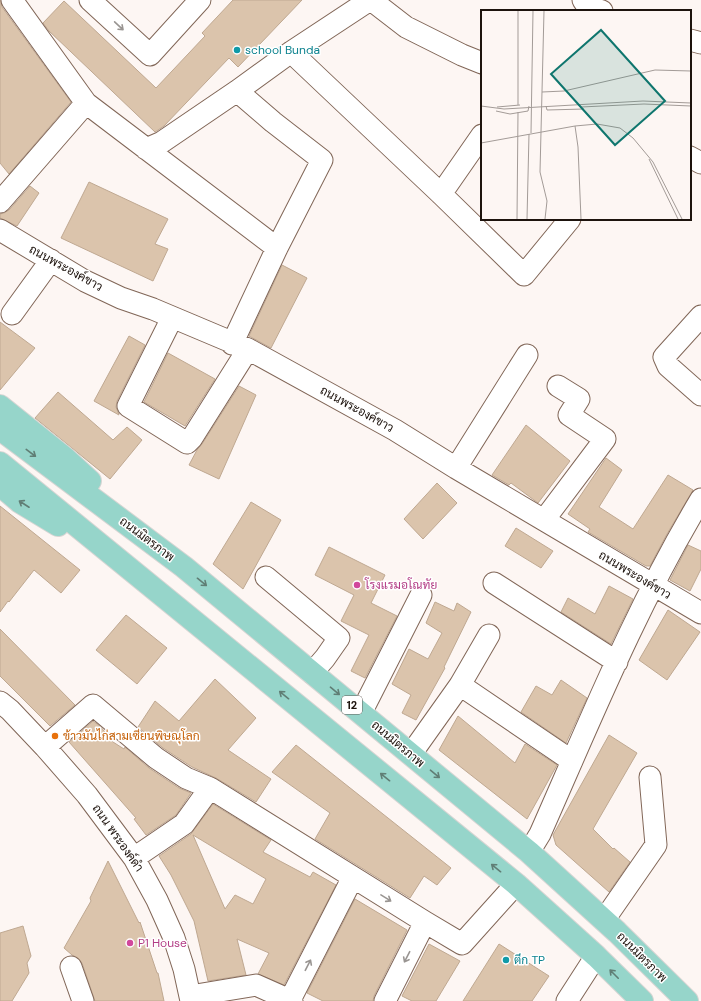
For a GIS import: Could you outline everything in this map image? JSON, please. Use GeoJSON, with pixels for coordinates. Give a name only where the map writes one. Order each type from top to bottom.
{"type":"FeatureCollection","features":[{"type":"Feature","properties":{"kind":"main road"},"geometry":{"type":"LineString","coordinates":[[0,406],[65,458],[184,567]]}},
{"type":"Feature","properties":{"kind":"main road","name":"ถนนมิตรภาพ"},"geometry":{"type":"LineString","coordinates":[[0,429],[184,567],[529,852],[604,920],[687,1001]]}},
{"type":"Feature","properties":{"kind":"main road"},"geometry":{"type":"LineString","coordinates":[[0,463],[516,884],[596,956],[642,1001]]}},
{"type":"Feature","properties":{"kind":"main road"},"geometry":{"type":"LineString","coordinates":[[0,485],[20,502],[129,568]]}},
{"type":"Feature","properties":{"kind":"street"},"geometry":{"type":"LineString","coordinates":[[12,0],[86,103],[277,248]]}},
{"type":"Feature","properties":{"kind":"street"},"geometry":{"type":"LineString","coordinates":[[90,0],[150,55],[200,0]]}},
{"type":"Feature","properties":{"kind":"street"},"geometry":{"type":"LineString","coordinates":[[146,149],[162,142],[291,52],[370,0],[406,27],[462,55],[481,63]]}},
{"type":"Feature","properties":{"kind":"street"},"geometry":{"type":"LineString","coordinates":[[583,0],[587,6],[599,10]]}},
{"type":"Feature","properties":{"kind":"street"},"geometry":{"type":"LineString","coordinates":[[691,40],[701,43]]}},
{"type":"Feature","properties":{"kind":"street"},"geometry":{"type":"LineString","coordinates":[[291,52],[524,275],[569,220]]}},
{"type":"Feature","properties":{"kind":"street"},"geometry":{"type":"LineString","coordinates":[[172,318],[128,406],[187,443],[192,438],[240,347],[277,248],[322,160],[273,122],[237,91]]}},
{"type":"Feature","properties":{"kind":"street"},"geometry":{"type":"LineString","coordinates":[[0,202],[86,103]]}},
{"type":"Feature","properties":{"kind":"street"},"geometry":{"type":"LineString","coordinates":[[441,194],[481,136]]}},
{"type":"Feature","properties":{"kind":"street"},"geometry":{"type":"LineString","coordinates":[[691,158],[701,163]]}},
{"type":"Feature","properties":{"kind":"street","name":"ถนนพระองค์ขาว"},"geometry":{"type":"LineString","coordinates":[[0,230],[92,284],[121,298],[240,347],[395,430],[456,468],[701,613]]}},
{"type":"Feature","properties":{"kind":"street"},"geometry":{"type":"LineString","coordinates":[[12,314],[51,260]]}},
{"type":"Feature","properties":{"kind":"street"},"geometry":{"type":"LineString","coordinates":[[701,316],[664,357],[668,366],[701,394]]}},
{"type":"Feature","properties":{"kind":"street"},"geometry":{"type":"LineString","coordinates":[[456,468],[527,355]]}},
{"type":"Feature","properties":{"kind":"street"},"geometry":{"type":"LineString","coordinates":[[544,520],[605,439],[569,415],[579,399],[558,386]]}},
{"type":"Feature","properties":{"kind":"street"},"geometry":{"type":"LineString","coordinates":[[529,852],[540,834],[617,662],[654,586],[701,499]]}},
{"type":"Feature","properties":{"kind":"street"},"geometry":{"type":"LineString","coordinates":[[266,577],[339,638],[312,673]]}},
{"type":"Feature","properties":{"kind":"street"},"geometry":{"type":"LineString","coordinates":[[494,583],[617,662]]}},
{"type":"Feature","properties":{"kind":"street"},"geometry":{"type":"LineString","coordinates":[[361,713],[421,595]]}},
{"type":"Feature","properties":{"kind":"street"},"geometry":{"type":"LineString","coordinates":[[411,754],[460,685],[489,635]]}},
{"type":"Feature","properties":{"kind":"street"},"geometry":{"type":"LineString","coordinates":[[460,685],[572,761]]}},
{"type":"Feature","properties":{"kind":"street","name":"ถนน พระองค์ดำ"},"geometry":{"type":"LineString","coordinates":[[0,702],[10,710],[45,747],[87,795],[134,858],[157,900],[174,938],[184,969],[190,998]]}},
{"type":"Feature","properties":{"kind":"street"},"geometry":{"type":"LineString","coordinates":[[45,747],[93,705],[156,758],[186,778],[210,788],[462,944],[516,884]]}},
{"type":"Feature","properties":{"kind":"street"},"geometry":{"type":"LineString","coordinates":[[604,920],[656,845],[650,778]]}},
{"type":"Feature","properties":{"kind":"street"},"geometry":{"type":"LineString","coordinates":[[134,858],[184,824],[210,788]]}},
{"type":"Feature","properties":{"kind":"street"},"geometry":{"type":"LineString","coordinates":[[190,998],[256,984],[291,1001],[353,877]]}},
{"type":"Feature","properties":{"kind":"street"},"geometry":{"type":"LineString","coordinates":[[385,1001],[425,922]]}},
{"type":"Feature","properties":{"kind":"street"},"geometry":{"type":"LineString","coordinates":[[567,1001],[596,956]]}},
{"type":"Feature","properties":{"kind":"street"},"geometry":{"type":"LineString","coordinates":[[72,967],[83,1001]]}},
{"type":"Feature","properties":{"kind":"building"},"geometry":{"type":"Polygon","coordinates":[[[0,0],[2,7],[71,102],[9,174],[0,163],[0,0]]]}},
{"type":"Feature","properties":{"kind":"building"},"geometry":{"type":"Polygon","coordinates":[[[233,0],[302,0],[238,67],[229,58],[164,126],[155,132],[49,31],[43,23],[64,1],[156,88],[205,36],[202,33],[233,0]]]}},
{"type":"Feature","properties":{"kind":"building"},"geometry":{"type":"Polygon","coordinates":[[[89,182],[168,219],[155,244],[168,249],[153,281],[61,238],[89,182]]]}},
{"type":"Feature","properties":{"kind":"building"},"geometry":{"type":"Polygon","coordinates":[[[30,186],[39,193],[17,226],[0,218],[0,214],[9,210],[30,186]]]}},
{"type":"Feature","properties":{"kind":"building"},"geometry":{"type":"Polygon","coordinates":[[[282,265],[307,278],[271,348],[249,336],[282,265]]]}},
{"type":"Feature","properties":{"kind":"building"},"geometry":{"type":"Polygon","coordinates":[[[0,322],[35,348],[0,390],[0,322]]]}},
{"type":"Feature","properties":{"kind":"building"},"geometry":{"type":"Polygon","coordinates":[[[129,336],[145,345],[117,401],[116,407],[119,415],[94,401],[129,336]]]}},
{"type":"Feature","properties":{"kind":"building"},"geometry":{"type":"Polygon","coordinates":[[[168,353],[215,379],[185,426],[144,402],[168,353]]]}},
{"type":"Feature","properties":{"kind":"building"},"geometry":{"type":"Polygon","coordinates":[[[239,386],[256,395],[219,479],[189,465],[197,450],[239,386]]]}},
{"type":"Feature","properties":{"kind":"building"},"geometry":{"type":"Polygon","coordinates":[[[58,392],[113,440],[127,427],[142,440],[110,479],[35,418],[58,392]]]}},
{"type":"Feature","properties":{"kind":"building"},"geometry":{"type":"Polygon","coordinates":[[[526,425],[570,461],[538,503],[511,483],[509,485],[492,475],[526,425]]]}},
{"type":"Feature","properties":{"kind":"building"},"geometry":{"type":"Polygon","coordinates":[[[606,458],[622,470],[599,507],[633,529],[668,475],[693,490],[650,566],[646,566],[588,532],[590,529],[568,514],[606,458]]]}},
{"type":"Feature","properties":{"kind":"building"},"geometry":{"type":"Polygon","coordinates":[[[437,483],[457,503],[423,539],[404,519],[437,483]]]}},
{"type":"Feature","properties":{"kind":"building"},"geometry":{"type":"Polygon","coordinates":[[[251,502],[281,520],[243,589],[213,564],[251,502]]]}},
{"type":"Feature","properties":{"kind":"building"},"geometry":{"type":"Polygon","coordinates":[[[0,506],[80,570],[61,593],[34,570],[0,612],[0,506]]]}},
{"type":"Feature","properties":{"kind":"building"},"geometry":{"type":"Polygon","coordinates":[[[516,528],[553,551],[541,568],[505,546],[516,528]]]}},
{"type":"Feature","properties":{"kind":"building"},"geometry":{"type":"Polygon","coordinates":[[[688,545],[701,551],[701,569],[690,591],[670,580],[688,545]]]}},
{"type":"Feature","properties":{"kind":"building","name":"โรงแรมอโณทัย"},"geometry":{"type":"Polygon","coordinates":[[[329,547],[385,575],[371,603],[397,616],[365,678],[351,671],[369,635],[341,621],[354,595],[315,575],[329,547]]]}},
{"type":"Feature","properties":{"kind":"building"},"geometry":{"type":"Polygon","coordinates":[[[609,586],[633,599],[611,644],[561,612],[568,598],[595,614],[609,586]]]}},
{"type":"Feature","properties":{"kind":"building"},"geometry":{"type":"Polygon","coordinates":[[[435,602],[454,611],[457,603],[471,612],[444,667],[445,668],[416,720],[402,713],[411,695],[392,684],[409,649],[428,659],[442,633],[426,623],[435,602]]]}},
{"type":"Feature","properties":{"kind":"building"},"geometry":{"type":"Polygon","coordinates":[[[668,610],[700,632],[667,680],[639,660],[668,610]]]}},
{"type":"Feature","properties":{"kind":"building"},"geometry":{"type":"Polygon","coordinates":[[[126,615],[167,648],[137,684],[96,650],[126,615]]]}},
{"type":"Feature","properties":{"kind":"building"},"geometry":{"type":"Polygon","coordinates":[[[0,629],[75,705],[50,726],[0,676],[0,629]]]}},
{"type":"Feature","properties":{"kind":"building"},"geometry":{"type":"Polygon","coordinates":[[[215,679],[256,718],[228,750],[271,779],[256,802],[216,778],[192,767],[163,748],[138,727],[155,701],[179,721],[215,679]]]}},
{"type":"Feature","properties":{"kind":"building"},"geometry":{"type":"Polygon","coordinates":[[[561,680],[587,698],[566,743],[521,712],[536,686],[552,695],[561,680]]]}},
{"type":"Feature","properties":{"kind":"building"},"geometry":{"type":"Polygon","coordinates":[[[458,716],[515,763],[525,744],[557,765],[527,819],[439,750],[458,716]]]}},
{"type":"Feature","properties":{"kind":"building"},"geometry":{"type":"Polygon","coordinates":[[[93,721],[100,726],[113,742],[124,749],[125,747],[149,768],[179,788],[191,793],[176,815],[146,835],[134,819],[136,818],[69,742],[93,721]]]}},
{"type":"Feature","properties":{"kind":"building"},"geometry":{"type":"Polygon","coordinates":[[[609,735],[637,753],[593,829],[613,849],[614,848],[630,862],[609,892],[556,845],[553,835],[609,735]]]}},
{"type":"Feature","properties":{"kind":"building"},"geometry":{"type":"Polygon","coordinates":[[[296,745],[451,868],[437,885],[424,876],[410,898],[315,839],[330,813],[272,772],[296,745]]]}},
{"type":"Feature","properties":{"kind":"building"},"geometry":{"type":"Polygon","coordinates":[[[213,804],[271,840],[263,852],[310,877],[313,872],[336,885],[284,985],[258,974],[269,953],[237,939],[246,975],[208,981],[194,921],[171,875],[159,856],[191,834],[213,804]],[[193,835],[225,909],[235,895],[253,904],[266,879],[193,835]]]}},
{"type":"Feature","properties":{"kind":"building"},"geometry":{"type":"Polygon","coordinates":[[[108,861],[139,923],[140,922],[158,973],[164,1001],[95,1001],[82,963],[78,958],[64,948],[91,901],[90,898],[108,861]]]}},
{"type":"Feature","properties":{"kind":"building"},"geometry":{"type":"Polygon","coordinates":[[[355,899],[407,930],[374,996],[373,1001],[323,1001],[307,993],[355,899]]]}},
{"type":"Feature","properties":{"kind":"building"},"geometry":{"type":"Polygon","coordinates":[[[23,926],[31,956],[27,963],[29,973],[12,1001],[0,1001],[0,933],[23,926]]]}},
{"type":"Feature","properties":{"kind":"building"},"geometry":{"type":"Polygon","coordinates":[[[429,944],[460,961],[436,1001],[412,1001],[402,996],[429,944]]]}},
{"type":"Feature","properties":{"kind":"building","name":"ตึก TP"},"geometry":{"type":"Polygon","coordinates":[[[499,944],[549,976],[532,1001],[463,1001],[499,944]]]}},
{"type":"Feature","properties":{"kind":"place","name":"school Bunda"},"geometry":{"type":"Point","coordinates":[237,50]}},
{"type":"Feature","properties":{"kind":"place","name":"โรงแรมอโณทัย"},"geometry":{"type":"Point","coordinates":[357,585]}},
{"type":"Feature","properties":{"kind":"place","name":"ข้าวมันไก่สามเซียนพิษณุโลก"},"geometry":{"type":"Point","coordinates":[55,736]}},
{"type":"Feature","properties":{"kind":"place","name":"P1 House"},"geometry":{"type":"Point","coordinates":[130,943]}},
{"type":"Feature","properties":{"kind":"place","name":"ตึก TP"},"geometry":{"type":"Point","coordinates":[506,960]}}]}
